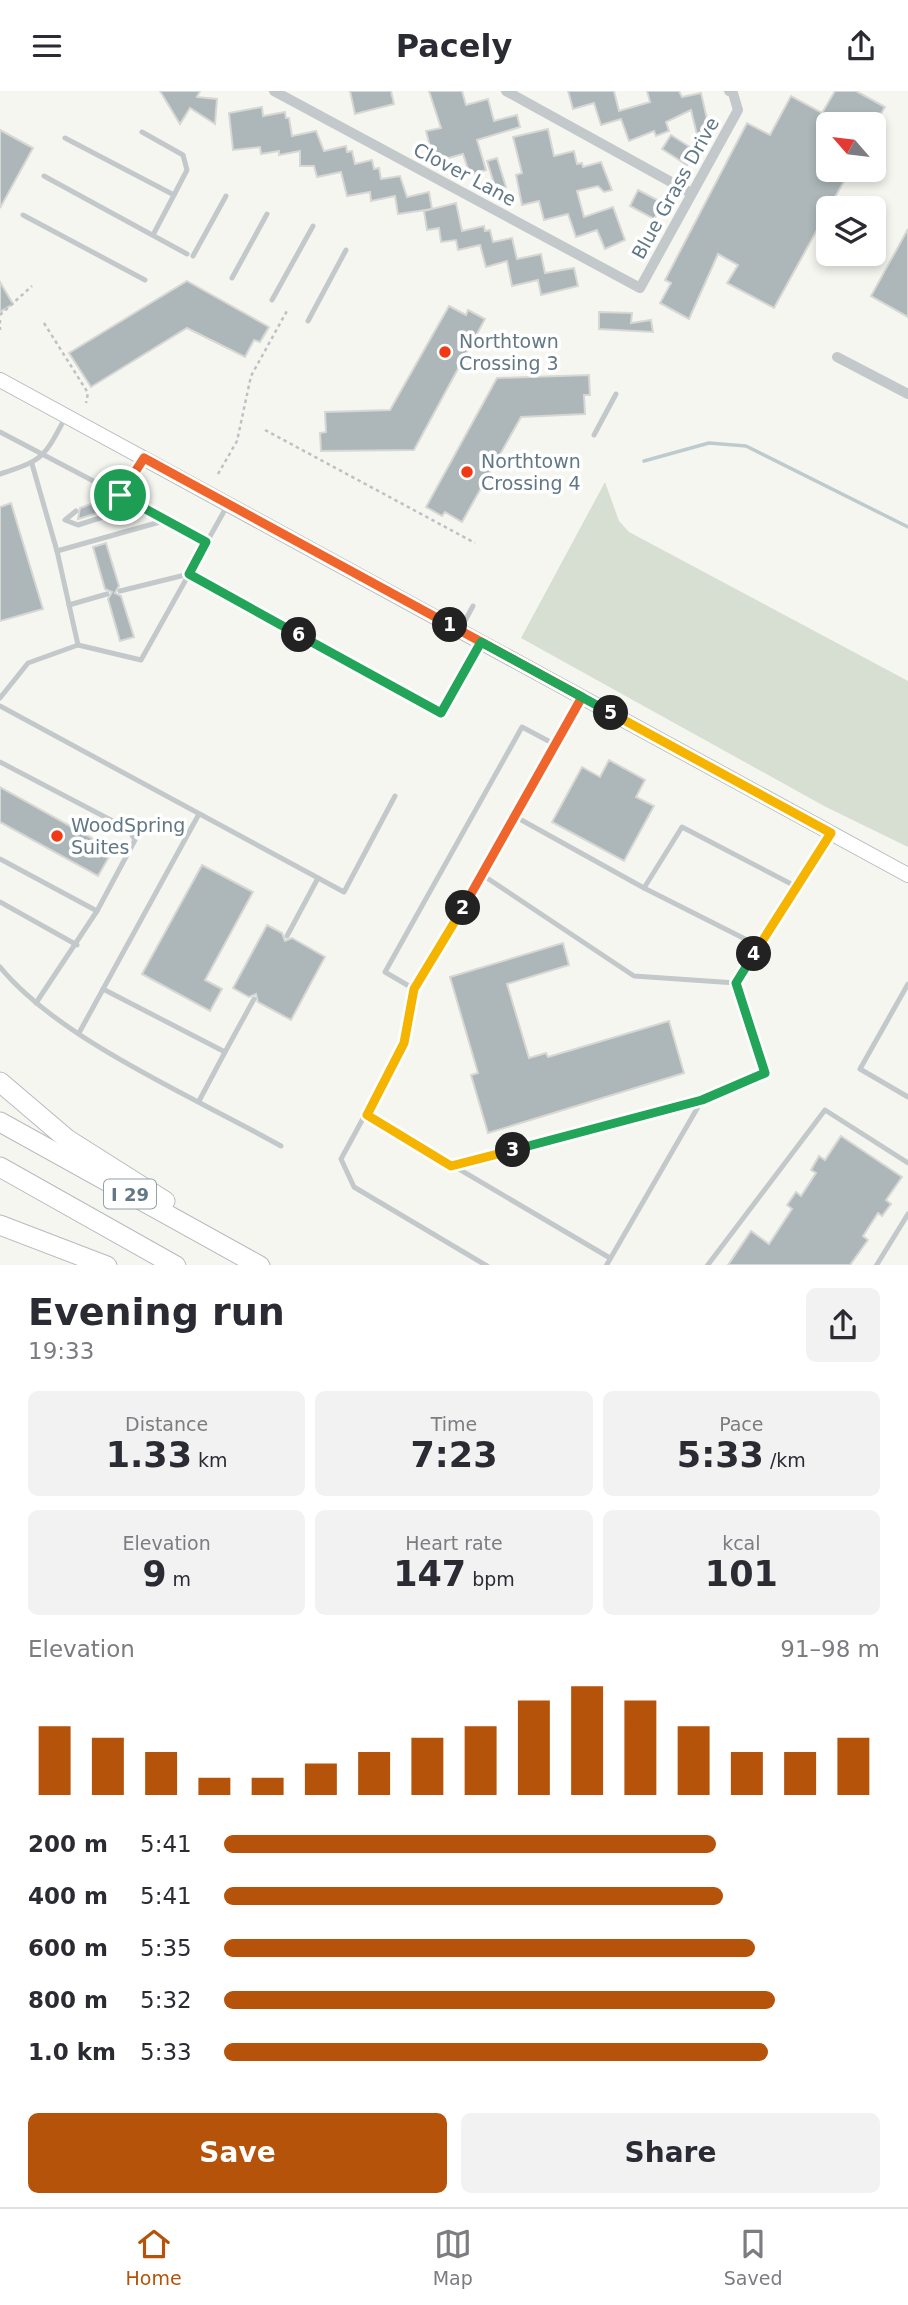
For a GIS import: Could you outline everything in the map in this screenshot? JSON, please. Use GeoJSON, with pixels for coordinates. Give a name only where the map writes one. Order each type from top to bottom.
{"type":"FeatureCollection","features":[{"type":"Feature","properties":{"kind":"highway"},"geometry":{"type":"LineString","coordinates":[[0,1082],[67,1139],[157,1195],[229,1247]]}},
{"type":"Feature","properties":{"kind":"highway","name":"I 29"},"geometry":{"type":"LineString","coordinates":[[0,1122],[260,1265]]}},
{"type":"Feature","properties":{"kind":"highway","name":"I 29"},"geometry":{"type":"LineString","coordinates":[[0,1167],[176,1265]]}},
{"type":"Feature","properties":{"kind":"highway"},"geometry":{"type":"LineString","coordinates":[[0,1225],[107,1265]]}},
{"type":"Feature","properties":{"kind":"street","name":"Clover Lane"},"geometry":{"type":"LineString","coordinates":[[274,91],[640,288]]}},
{"type":"Feature","properties":{"kind":"street"},"geometry":{"type":"LineString","coordinates":[[506,91],[691,193]]}},
{"type":"Feature","properties":{"kind":"street","name":"Blue Grass Drive"},"geometry":{"type":"LineString","coordinates":[[640,288],[738,110],[733,93],[729,91]]}},
{"type":"Feature","properties":{"kind":"street"},"geometry":{"type":"LineString","coordinates":[[837,357],[908,394]]}},
{"type":"Feature","properties":{"kind":"street"},"geometry":{"type":"LineString","coordinates":[[0,380],[908,875]]}},
{"type":"Feature","properties":{"kind":"lane"},"geometry":{"type":"LineString","coordinates":[[142,132],[183,155],[187,170],[153,235]]}},
{"type":"Feature","properties":{"kind":"lane"},"geometry":{"type":"LineString","coordinates":[[65,138],[174,195]]}},
{"type":"Feature","properties":{"kind":"lane"},"geometry":{"type":"LineString","coordinates":[[44,176],[190,255],[226,196]]}},
{"type":"Feature","properties":{"kind":"lane"},"geometry":{"type":"LineString","coordinates":[[232,278],[267,214]]}},
{"type":"Feature","properties":{"kind":"lane"},"geometry":{"type":"LineString","coordinates":[[23,215],[145,280]]}},
{"type":"Feature","properties":{"kind":"lane"},"geometry":{"type":"LineString","coordinates":[[272,300],[313,226]]}},
{"type":"Feature","properties":{"kind":"lane"},"geometry":{"type":"LineString","coordinates":[[308,321],[346,250]]}},
{"type":"Feature","properties":{"kind":"lane"},"geometry":{"type":"LineString","coordinates":[[594,435],[616,394]]}},
{"type":"Feature","properties":{"kind":"lane"},"geometry":{"type":"LineString","coordinates":[[0,474],[32,464],[45,456],[66,415]]}},
{"type":"Feature","properties":{"kind":"lane"},"geometry":{"type":"LineString","coordinates":[[0,432],[206,542]]}},
{"type":"Feature","properties":{"kind":"lane"},"geometry":{"type":"LineString","coordinates":[[96,505],[105,505],[120,495],[144,458]]}},
{"type":"Feature","properties":{"kind":"lane"},"geometry":{"type":"LineString","coordinates":[[32,464],[57,551],[78,645]]}},
{"type":"Feature","properties":{"kind":"lane"},"geometry":{"type":"LineString","coordinates":[[0,698],[28,663],[78,645],[141,660],[228,504]]}},
{"type":"Feature","properties":{"kind":"lane"},"geometry":{"type":"LineString","coordinates":[[65,520],[78,525],[103,517],[105,505]]}},
{"type":"Feature","properties":{"kind":"lane"},"geometry":{"type":"LineString","coordinates":[[50,524],[65,520],[76,511]]}},
{"type":"Feature","properties":{"kind":"lane"},"geometry":{"type":"LineString","coordinates":[[57,551],[167,520]]}},
{"type":"Feature","properties":{"kind":"lane"},"geometry":{"type":"LineString","coordinates":[[120,591],[189,574],[441,713],[481,642]]}},
{"type":"Feature","properties":{"kind":"lane"},"geometry":{"type":"LineString","coordinates":[[69,605],[107,594]]}},
{"type":"Feature","properties":{"kind":"lane"},"geometry":{"type":"LineString","coordinates":[[460,630],[473,606]]}},
{"type":"Feature","properties":{"kind":"lane"},"geometry":{"type":"LineString","coordinates":[[487,1265],[355,1187],[341,1159],[404,1043],[414,989],[484,876],[582,697]]}},
{"type":"Feature","properties":{"kind":"lane"},"geometry":{"type":"LineString","coordinates":[[0,706],[344,892],[396,796]]}},
{"type":"Feature","properties":{"kind":"lane"},"geometry":{"type":"LineString","coordinates":[[414,989],[385,972],[522,727],[556,745]]}},
{"type":"Feature","properties":{"kind":"lane"},"geometry":{"type":"LineString","coordinates":[[0,762],[128,829],[135,840],[77,945],[36,1003]]}},
{"type":"Feature","properties":{"kind":"lane"},"geometry":{"type":"LineString","coordinates":[[79,1033],[199,814]]}},
{"type":"Feature","properties":{"kind":"lane"},"geometry":{"type":"LineString","coordinates":[[516,817],[644,888],[759,946]]}},
{"type":"Feature","properties":{"kind":"lane"},"geometry":{"type":"LineString","coordinates":[[644,888],[682,827],[797,887]]}},
{"type":"Feature","properties":{"kind":"lane"},"geometry":{"type":"LineString","coordinates":[[451,1166],[702,1100],[765,1073],[736,983],[831,833]]}},
{"type":"Feature","properties":{"kind":"lane"},"geometry":{"type":"LineString","coordinates":[[0,859],[97,911]]}},
{"type":"Feature","properties":{"kind":"lane"},"geometry":{"type":"LineString","coordinates":[[484,876],[634,977],[736,983]]}},
{"type":"Feature","properties":{"kind":"lane"},"geometry":{"type":"LineString","coordinates":[[287,936],[318,878]]}},
{"type":"Feature","properties":{"kind":"lane"},"geometry":{"type":"LineString","coordinates":[[0,902],[77,945]]}},
{"type":"Feature","properties":{"kind":"lane"},"geometry":{"type":"LineString","coordinates":[[0,967],[36,1003],[79,1033],[281,1146]]}},
{"type":"Feature","properties":{"kind":"lane"},"geometry":{"type":"LineString","coordinates":[[908,984],[860,1069],[908,1097]]}},
{"type":"Feature","properties":{"kind":"lane"},"geometry":{"type":"LineString","coordinates":[[103,989],[225,1052]]}},
{"type":"Feature","properties":{"kind":"lane"},"geometry":{"type":"LineString","coordinates":[[199,1101],[254,999]]}},
{"type":"Feature","properties":{"kind":"lane"},"geometry":{"type":"LineString","coordinates":[[606,1265],[702,1100]]}},
{"type":"Feature","properties":{"kind":"lane"},"geometry":{"type":"LineString","coordinates":[[707,1265],[825,1110],[908,1163]]}},
{"type":"Feature","properties":{"kind":"lane"},"geometry":{"type":"LineString","coordinates":[[367,1115],[610,1258]]}},
{"type":"Feature","properties":{"kind":"lane"},"geometry":{"type":"LineString","coordinates":[[876,1265],[908,1214]]}},
{"type":"Feature","properties":{"kind":"path"},"geometry":{"type":"LineString","coordinates":[[0,315],[32,286]]}},
{"type":"Feature","properties":{"kind":"path"},"geometry":{"type":"LineString","coordinates":[[218,474],[237,441],[251,376],[288,309]]}},
{"type":"Feature","properties":{"kind":"path"},"geometry":{"type":"LineString","coordinates":[[0,320],[0,330]]}},
{"type":"Feature","properties":{"kind":"path"},"geometry":{"type":"LineString","coordinates":[[44,323],[88,393],[86,403]]}},
{"type":"Feature","properties":{"kind":"path"},"geometry":{"type":"LineString","coordinates":[[265,430],[475,543]]}},
{"type":"Feature","properties":{"kind":"shaded area"},"geometry":{"type":"Polygon","coordinates":[[[605,482],[619,521],[629,532],[908,681],[908,847],[824,806],[521,638],[605,482]]]}},
{"type":"Feature","properties":{"kind":"building"},"geometry":{"type":"Polygon","coordinates":[[[160,91],[200,91],[197,97],[217,99],[215,124],[190,108],[180,124],[160,91]]]}},
{"type":"Feature","properties":{"kind":"building"},"geometry":{"type":"Polygon","coordinates":[[[350,91],[391,91],[394,104],[355,114],[350,91]]]}},
{"type":"Feature","properties":{"kind":"building"},"geometry":{"type":"Polygon","coordinates":[[[429,91],[462,91],[466,105],[488,99],[494,121],[517,115],[520,127],[477,140],[486,170],[470,175],[463,154],[434,162],[426,131],[441,128],[429,91]]]}},
{"type":"Feature","properties":{"kind":"building"},"geometry":{"type":"Polygon","coordinates":[[[568,91],[614,91],[619,111],[650,102],[647,91],[679,91],[682,97],[701,93],[710,132],[697,135],[691,110],[666,122],[669,131],[656,136],[654,131],[629,141],[621,119],[601,125],[594,103],[573,109],[568,91]]]}},
{"type":"Feature","properties":{"kind":"building"},"geometry":{"type":"Polygon","coordinates":[[[835,91],[856,91],[885,107],[882,112],[823,112],[835,91]]]}},
{"type":"Feature","properties":{"kind":"building"},"geometry":{"type":"Polygon","coordinates":[[[791,96],[820,112],[816,112],[816,182],[843,182],[836,196],[816,196],[816,232],[774,308],[727,283],[738,265],[718,254],[689,319],[660,303],[671,283],[665,280],[747,123],[770,135],[791,96]]]}},
{"type":"Feature","properties":{"kind":"building"},"geometry":{"type":"Polygon","coordinates":[[[262,107],[263,116],[285,112],[286,118],[289,118],[292,136],[316,131],[324,151],[346,146],[347,152],[352,151],[355,164],[372,160],[374,169],[379,168],[381,179],[400,176],[407,197],[429,192],[432,209],[398,214],[395,196],[371,201],[370,192],[347,196],[341,172],[317,177],[314,166],[300,166],[300,151],[279,155],[279,151],[261,154],[260,147],[233,150],[229,113],[262,107]]]}},
{"type":"Feature","properties":{"kind":"building"},"geometry":{"type":"Polygon","coordinates":[[[548,129],[554,156],[574,151],[577,164],[582,163],[583,167],[601,162],[612,190],[604,192],[598,186],[577,191],[584,217],[613,207],[625,240],[605,249],[597,230],[576,237],[568,214],[544,220],[539,201],[522,205],[516,175],[522,173],[513,137],[548,129]]]}},
{"type":"Feature","properties":{"kind":"building"},"geometry":{"type":"Polygon","coordinates":[[[0,130],[33,148],[0,208],[0,130]]]}},
{"type":"Feature","properties":{"kind":"building"},"geometry":{"type":"Polygon","coordinates":[[[671,135],[696,151],[687,165],[662,149],[671,135]]]}},
{"type":"Feature","properties":{"kind":"building"},"geometry":{"type":"Polygon","coordinates":[[[497,158],[506,187],[496,190],[487,161],[497,158]]]}},
{"type":"Feature","properties":{"kind":"building"},"geometry":{"type":"Polygon","coordinates":[[[638,190],[663,203],[654,219],[630,206],[638,190]]]}},
{"type":"Feature","properties":{"kind":"building"},"geometry":{"type":"Polygon","coordinates":[[[456,203],[462,231],[484,226],[485,231],[490,230],[493,242],[512,238],[517,259],[541,254],[545,273],[574,268],[578,286],[541,295],[538,280],[512,286],[507,261],[486,267],[480,245],[458,250],[456,240],[441,242],[439,228],[427,230],[424,211],[456,203]]]}},
{"type":"Feature","properties":{"kind":"building"},"geometry":{"type":"Polygon","coordinates":[[[908,229],[908,317],[871,296],[908,229]]]}},
{"type":"Feature","properties":{"kind":"building"},"geometry":{"type":"Polygon","coordinates":[[[187,281],[269,327],[260,342],[254,340],[245,357],[187,328],[91,387],[69,353],[187,281]]]}},
{"type":"Feature","properties":{"kind":"building"},"geometry":{"type":"Polygon","coordinates":[[[0,282],[13,304],[0,312],[0,282]]]}},
{"type":"Feature","properties":{"kind":"building","name":"Northtown Crossing 3"},"geometry":{"type":"Polygon","coordinates":[[[449,306],[466,315],[468,310],[485,319],[414,450],[321,451],[320,433],[326,432],[325,412],[390,410],[449,306]]]}},
{"type":"Feature","properties":{"kind":"building"},"geometry":{"type":"Polygon","coordinates":[[[599,312],[632,313],[631,323],[651,320],[653,332],[599,329],[599,312]]]}},
{"type":"Feature","properties":{"kind":"building","name":"Northtown Crossing 4"},"geometry":{"type":"Polygon","coordinates":[[[589,375],[590,395],[584,395],[585,414],[521,417],[462,522],[445,512],[442,516],[426,507],[497,378],[589,375]]]}},
{"type":"Feature","properties":{"kind":"building"},"geometry":{"type":"Polygon","coordinates":[[[11,503],[43,609],[0,621],[0,507],[11,503]]]}},
{"type":"Feature","properties":{"kind":"building"},"geometry":{"type":"Polygon","coordinates":[[[91,504],[98,513],[78,519],[80,508],[91,504]]]}},
{"type":"Feature","properties":{"kind":"building"},"geometry":{"type":"Polygon","coordinates":[[[106,543],[119,586],[115,593],[121,596],[134,637],[120,641],[108,599],[112,592],[105,589],[93,547],[106,543]]]}},
{"type":"Feature","properties":{"kind":"building"},"geometry":{"type":"Polygon","coordinates":[[[609,760],[645,780],[636,797],[654,806],[624,861],[552,822],[582,767],[600,777],[609,760]]]}},
{"type":"Feature","properties":{"kind":"building","name":"WoodSpring Suites"},"geometry":{"type":"Polygon","coordinates":[[[0,787],[113,850],[98,876],[0,822],[0,787]]]}},
{"type":"Feature","properties":{"kind":"building"},"geometry":{"type":"Polygon","coordinates":[[[202,865],[253,892],[205,980],[222,989],[210,1011],[142,974],[202,865]]]}},
{"type":"Feature","properties":{"kind":"building"},"geometry":{"type":"Polygon","coordinates":[[[267,925],[282,933],[285,941],[292,938],[325,957],[291,1020],[258,1002],[256,994],[249,997],[233,988],[267,925]]]}},
{"type":"Feature","properties":{"kind":"building"},"geometry":{"type":"Polygon","coordinates":[[[563,943],[569,965],[507,984],[529,1058],[546,1053],[548,1057],[669,1021],[684,1073],[488,1133],[471,1075],[478,1073],[450,977],[563,943]]]}},
{"type":"Feature","properties":{"kind":"building"},"geometry":{"type":"Polygon","coordinates":[[[841,1136],[902,1177],[886,1200],[891,1204],[882,1216],[878,1213],[863,1236],[868,1240],[850,1265],[728,1265],[751,1231],[769,1244],[792,1209],[787,1205],[796,1192],[801,1196],[816,1173],[811,1170],[819,1156],[825,1160],[841,1136]]]}},
{"type":"Feature","properties":{"kind":"waterway"},"geometry":{"type":"LineString","coordinates":[[644,461],[709,443],[746,446],[908,527]]}},
{"type":"Feature","properties":{"kind":"place","name":"Northtown Crossing 3"},"geometry":{"type":"Point","coordinates":[445,352]}},
{"type":"Feature","properties":{"kind":"place","name":"Northtown Crossing 4"},"geometry":{"type":"Point","coordinates":[467,472]}},
{"type":"Feature","properties":{"kind":"place","name":"WoodSpring Suites"},"geometry":{"type":"Point","coordinates":[57,836]}},
{"type":"Feature","properties":{"kind":"route"},"geometry":{"type":"LineString","coordinates":[[120,495],[144,458],[582,697],[484,876],[414,989],[404,1043],[367,1115],[451,1166],[702,1100],[765,1073],[736,983],[831,833],[582,697],[481,642],[441,713],[189,574],[206,542],[120,495]]}}]}
